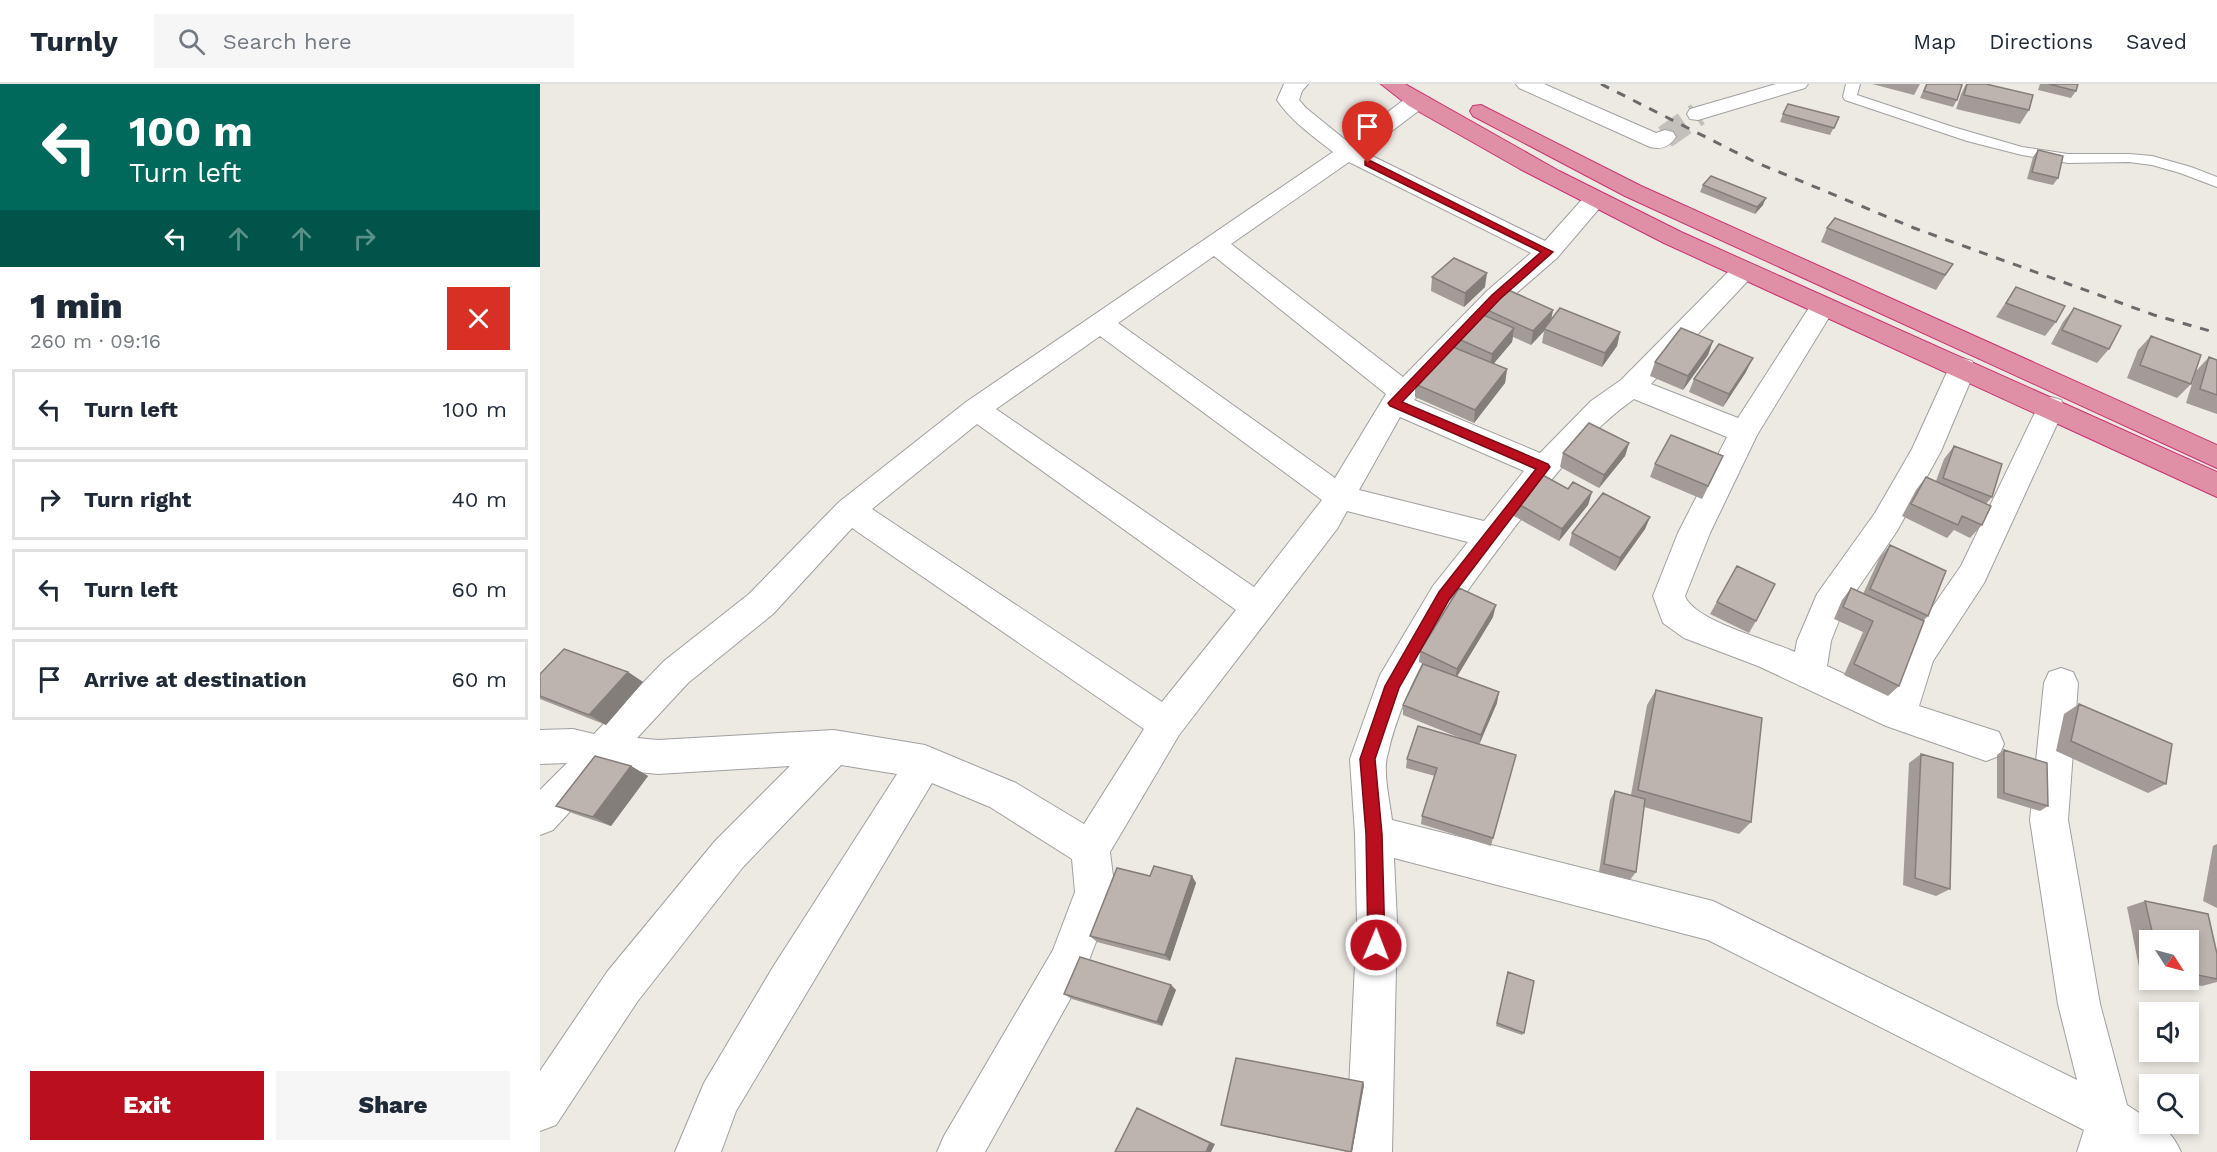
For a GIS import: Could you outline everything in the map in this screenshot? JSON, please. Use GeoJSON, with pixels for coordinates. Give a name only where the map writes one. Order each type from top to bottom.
{"type":"FeatureCollection","features":[{"type":"Feature","properties":{"kind":"highway"},"geometry":{"type":"LineString","coordinates":[[1391,84],[1425,93],[1633,191],[2217,457]]}},
{"type":"Feature","properties":{"kind":"highway"},"geometry":{"type":"LineString","coordinates":[[1425,93],[1595,200],[1744,271],[2217,485]]}},
{"type":"Feature","properties":{"kind":"street"},"geometry":{"type":"LineString","coordinates":[[1298,84],[1292,88],[1288,100],[1299,113],[1348,153],[1548,252]]}},
{"type":"Feature","properties":{"kind":"street"},"geometry":{"type":"LineString","coordinates":[[1526,84],[1658,142],[1665,137]]}},
{"type":"Feature","properties":{"kind":"street"},"geometry":{"type":"LineString","coordinates":[[1698,114],[1798,84]]}},
{"type":"Feature","properties":{"kind":"street"},"geometry":{"type":"LineString","coordinates":[[540,817],[676,672],[761,604],[850,510],[976,409],[1099,322],[1348,153],[1425,93]]}},
{"type":"Feature","properties":{"kind":"street"},"geometry":{"type":"LineString","coordinates":[[960,1152],[1069,962],[1095,892],[1090,849],[1166,724],[1326,520],[1398,398],[1496,297],[1548,252],[1595,200]]}},
{"type":"Feature","properties":{"kind":"street"},"geometry":{"type":"LineString","coordinates":[[1215,243],[1398,398],[1544,467]]}},
{"type":"Feature","properties":{"kind":"street"},"geometry":{"type":"LineString","coordinates":[[1369,1152],[1377,922],[1374,834],[1368,759],[1392,686],[1444,596],[1544,467],[1601,408],[1631,387],[1744,271]]}},
{"type":"Feature","properties":{"kind":"street"},"geometry":{"type":"LineString","coordinates":[[1823,306],[1744,432],[1694,533],[1669,596],[1675,613],[1696,628],[1770,656],[1898,715],[1986,744]]}},
{"type":"Feature","properties":{"kind":"street"},"geometry":{"type":"LineString","coordinates":[[1099,322],[1340,497],[1491,535]]}},
{"type":"Feature","properties":{"kind":"street"},"geometry":{"type":"LineString","coordinates":[[1808,674],[1814,641],[1829,604],[1886,522],[1920,461],[1962,368]]}},
{"type":"Feature","properties":{"kind":"street"},"geometry":{"type":"LineString","coordinates":[[1631,387],[1744,432]]}},
{"type":"Feature","properties":{"kind":"street"},"geometry":{"type":"LineString","coordinates":[[1898,715],[1918,655],[1973,574],[2051,408]]}},
{"type":"Feature","properties":{"kind":"street"},"geometry":{"type":"LineString","coordinates":[[976,409],[1257,607]]}},
{"type":"Feature","properties":{"kind":"street"},"geometry":{"type":"LineString","coordinates":[[850,510],[1166,724]]}},
{"type":"Feature","properties":{"kind":"street"},"geometry":{"type":"LineString","coordinates":[[2061,683],[2049,820],[2079,1004],[2105,1136]]}},
{"type":"Feature","properties":{"kind":"street"},"geometry":{"type":"LineString","coordinates":[[540,747],[573,746],[601,752],[658,757],[834,747],[925,762],[1004,795],[1090,849]]}},
{"type":"Feature","properties":{"kind":"street"},"geometry":{"type":"LineString","coordinates":[[540,1109],[622,987],[729,854],[834,747]]}},
{"type":"Feature","properties":{"kind":"street"},"geometry":{"type":"LineString","coordinates":[[698,1152],[719,1098],[788,982],[925,762]]}},
{"type":"Feature","properties":{"kind":"street"},"geometry":{"type":"LineString","coordinates":[[1374,834],[1713,921],[2105,1136],[2158,1152]]}},
{"type":"Feature","properties":{"kind":"lane"},"geometry":{"type":"LineString","coordinates":[[1853,84],[1850,97],[1996,144],[2048,156],[2083,160],[2131,158],[2169,164],[2217,183]]}},
{"type":"Feature","properties":{"kind":"building"},"geometry":{"type":"Polygon","coordinates":[[[1927,84],[1962,85],[1957,100],[1924,91],[1927,84]]]}},
{"type":"Feature","properties":{"kind":"building"},"geometry":{"type":"Polygon","coordinates":[[[1967,84],[1986,84],[2033,95],[2029,110],[1964,95],[1967,84]]]}},
{"type":"Feature","properties":{"kind":"building"},"geometry":{"type":"Polygon","coordinates":[[[2049,84],[2078,84],[2076,91],[2049,84]]]}},
{"type":"Feature","properties":{"kind":"building"},"geometry":{"type":"Polygon","coordinates":[[[1788,104],[1839,117],[1834,128],[1783,114],[1788,104]]]}},
{"type":"Feature","properties":{"kind":"building"},"geometry":{"type":"Polygon","coordinates":[[[2038,150],[2063,156],[2058,178],[2032,172],[2038,150]]]}},
{"type":"Feature","properties":{"kind":"building"},"geometry":{"type":"Polygon","coordinates":[[[1711,176],[1766,198],[1757,207],[1703,185],[1711,176]]]}},
{"type":"Feature","properties":{"kind":"building"},"geometry":{"type":"Polygon","coordinates":[[[1835,218],[1953,264],[1945,275],[1827,228],[1835,218]]]}},
{"type":"Feature","properties":{"kind":"building"},"geometry":{"type":"Polygon","coordinates":[[[1454,258],[1487,273],[1465,293],[1432,277],[1454,258]]]}},
{"type":"Feature","properties":{"kind":"building"},"geometry":{"type":"Polygon","coordinates":[[[2016,287],[2065,306],[2056,322],[2006,303],[2016,287]]]}},
{"type":"Feature","properties":{"kind":"building"},"geometry":{"type":"Polygon","coordinates":[[[1504,288],[1553,310],[1533,331],[1483,308],[1504,288]]]}},
{"type":"Feature","properties":{"kind":"building"},"geometry":{"type":"Polygon","coordinates":[[[1560,308],[1620,332],[1605,353],[1544,329],[1560,308]]]}},
{"type":"Feature","properties":{"kind":"building"},"geometry":{"type":"Polygon","coordinates":[[[2074,308],[2121,326],[2109,349],[2062,330],[2074,308]]]}},
{"type":"Feature","properties":{"kind":"building"},"geometry":{"type":"Polygon","coordinates":[[[1476,312],[1514,328],[1492,354],[1454,337],[1476,312]]]}},
{"type":"Feature","properties":{"kind":"building"},"geometry":{"type":"Polygon","coordinates":[[[1681,328],[1713,341],[1688,376],[1655,362],[1681,328]]]}},
{"type":"Feature","properties":{"kind":"building"},"geometry":{"type":"Polygon","coordinates":[[[2151,336],[2201,355],[2191,384],[2140,365],[2151,336]]]}},
{"type":"Feature","properties":{"kind":"building"},"geometry":{"type":"Polygon","coordinates":[[[1719,344],[1753,358],[1729,394],[1694,379],[1719,344]]]}},
{"type":"Feature","properties":{"kind":"building"},"geometry":{"type":"Polygon","coordinates":[[[1448,345],[1507,369],[1475,410],[1415,384],[1448,345]]]}},
{"type":"Feature","properties":{"kind":"building"},"geometry":{"type":"Polygon","coordinates":[[[2209,357],[2217,360],[2217,395],[2200,389],[2209,357]]]}},
{"type":"Feature","properties":{"kind":"building"},"geometry":{"type":"Polygon","coordinates":[[[1589,423],[1629,443],[1604,475],[1563,453],[1589,423]]]}},
{"type":"Feature","properties":{"kind":"building"},"geometry":{"type":"Polygon","coordinates":[[[1671,435],[1723,456],[1708,486],[1655,464],[1671,435]]]}},
{"type":"Feature","properties":{"kind":"building"},"geometry":{"type":"Polygon","coordinates":[[[1954,446],[2002,464],[1992,497],[1943,478],[1954,446]]]}},
{"type":"Feature","properties":{"kind":"building"},"geometry":{"type":"Polygon","coordinates":[[[1539,473],[1568,489],[1573,482],[1592,492],[1562,529],[1515,502],[1539,473]]]}},
{"type":"Feature","properties":{"kind":"building"},"geometry":{"type":"Polygon","coordinates":[[[1926,477],[1991,506],[1982,525],[1962,516],[1958,525],[1911,504],[1926,477]]]}},
{"type":"Feature","properties":{"kind":"building"},"geometry":{"type":"Polygon","coordinates":[[[1603,493],[1650,517],[1620,558],[1572,533],[1603,493]]]}},
{"type":"Feature","properties":{"kind":"building"},"geometry":{"type":"Polygon","coordinates":[[[1890,545],[1946,571],[1928,616],[1870,589],[1890,545]]]}},
{"type":"Feature","properties":{"kind":"building"},"geometry":{"type":"Polygon","coordinates":[[[1737,566],[1775,584],[1756,621],[1717,602],[1737,566]]]}},
{"type":"Feature","properties":{"kind":"building"},"geometry":{"type":"Polygon","coordinates":[[[1459,588],[1496,605],[1457,669],[1420,651],[1459,588]]]}},
{"type":"Feature","properties":{"kind":"building"},"geometry":{"type":"Polygon","coordinates":[[[1851,588],[1924,621],[1899,686],[1854,664],[1873,621],[1843,607],[1851,588]]]}},
{"type":"Feature","properties":{"kind":"building"},"geometry":{"type":"Polygon","coordinates":[[[564,649],[628,672],[589,715],[540,696],[540,674],[564,649]]]}},
{"type":"Feature","properties":{"kind":"building"},"geometry":{"type":"Polygon","coordinates":[[[1423,664],[1499,692],[1481,735],[1403,705],[1423,664]]]}},
{"type":"Feature","properties":{"kind":"building"},"geometry":{"type":"Polygon","coordinates":[[[1656,690],[1762,718],[1751,822],[1638,790],[1656,690]]]}},
{"type":"Feature","properties":{"kind":"building"},"geometry":{"type":"Polygon","coordinates":[[[2079,704],[2172,744],[2166,784],[2071,741],[2079,704]]]}},
{"type":"Feature","properties":{"kind":"building"},"geometry":{"type":"Polygon","coordinates":[[[1418,726],[1516,755],[1493,838],[1422,816],[1437,768],[1407,759],[1418,726]]]}},
{"type":"Feature","properties":{"kind":"building"},"geometry":{"type":"Polygon","coordinates":[[[2004,750],[2047,763],[2048,806],[2004,793],[2004,750]]]}},
{"type":"Feature","properties":{"kind":"building"},"geometry":{"type":"Polygon","coordinates":[[[1921,754],[1953,763],[1950,889],[1915,878],[1921,754]]]}},
{"type":"Feature","properties":{"kind":"building"},"geometry":{"type":"Polygon","coordinates":[[[595,756],[631,766],[593,817],[556,806],[595,756]]]}},
{"type":"Feature","properties":{"kind":"building"},"geometry":{"type":"Polygon","coordinates":[[[1615,791],[1645,799],[1636,872],[1604,864],[1615,791]]]}},
{"type":"Feature","properties":{"kind":"building"},"geometry":{"type":"Polygon","coordinates":[[[1154,866],[1192,876],[1165,955],[1090,936],[1117,868],[1150,876],[1154,866]]]}},
{"type":"Feature","properties":{"kind":"building"},"geometry":{"type":"Polygon","coordinates":[[[2145,901],[2208,914],[2217,954],[2217,979],[2199,975],[2199,930],[2152,930],[2145,901]]]}},
{"type":"Feature","properties":{"kind":"building"},"geometry":{"type":"Polygon","coordinates":[[[1080,957],[1171,985],[1157,1022],[1064,994],[1080,957]]]}},
{"type":"Feature","properties":{"kind":"building"},"geometry":{"type":"Polygon","coordinates":[[[1508,972],[1534,981],[1524,1033],[1497,1023],[1508,972]]]}},
{"type":"Feature","properties":{"kind":"building"},"geometry":{"type":"Polygon","coordinates":[[[1236,1058],[1363,1082],[1351,1152],[1221,1125],[1236,1058]]]}},
{"type":"Feature","properties":{"kind":"building"},"geometry":{"type":"Polygon","coordinates":[[[1137,1108],[1210,1143],[1206,1152],[1115,1152],[1137,1108]]]}},
{"type":"Feature","properties":{"kind":"tunnel"},"geometry":{"type":"LineString","coordinates":[[1665,137],[1698,114]]}},
{"type":"Feature","properties":{"kind":"railway"},"geometry":{"type":"LineString","coordinates":[[1601,84],[1755,162],[1914,228],[2154,315],[2217,333]]}},
{"type":"Feature","properties":{"kind":"route"},"geometry":{"type":"LineString","coordinates":[[1368,163],[1548,252],[1496,297],[1394,403],[1544,467],[1444,596],[1392,686],[1368,759],[1374,834],[1376,945]]}}]}
